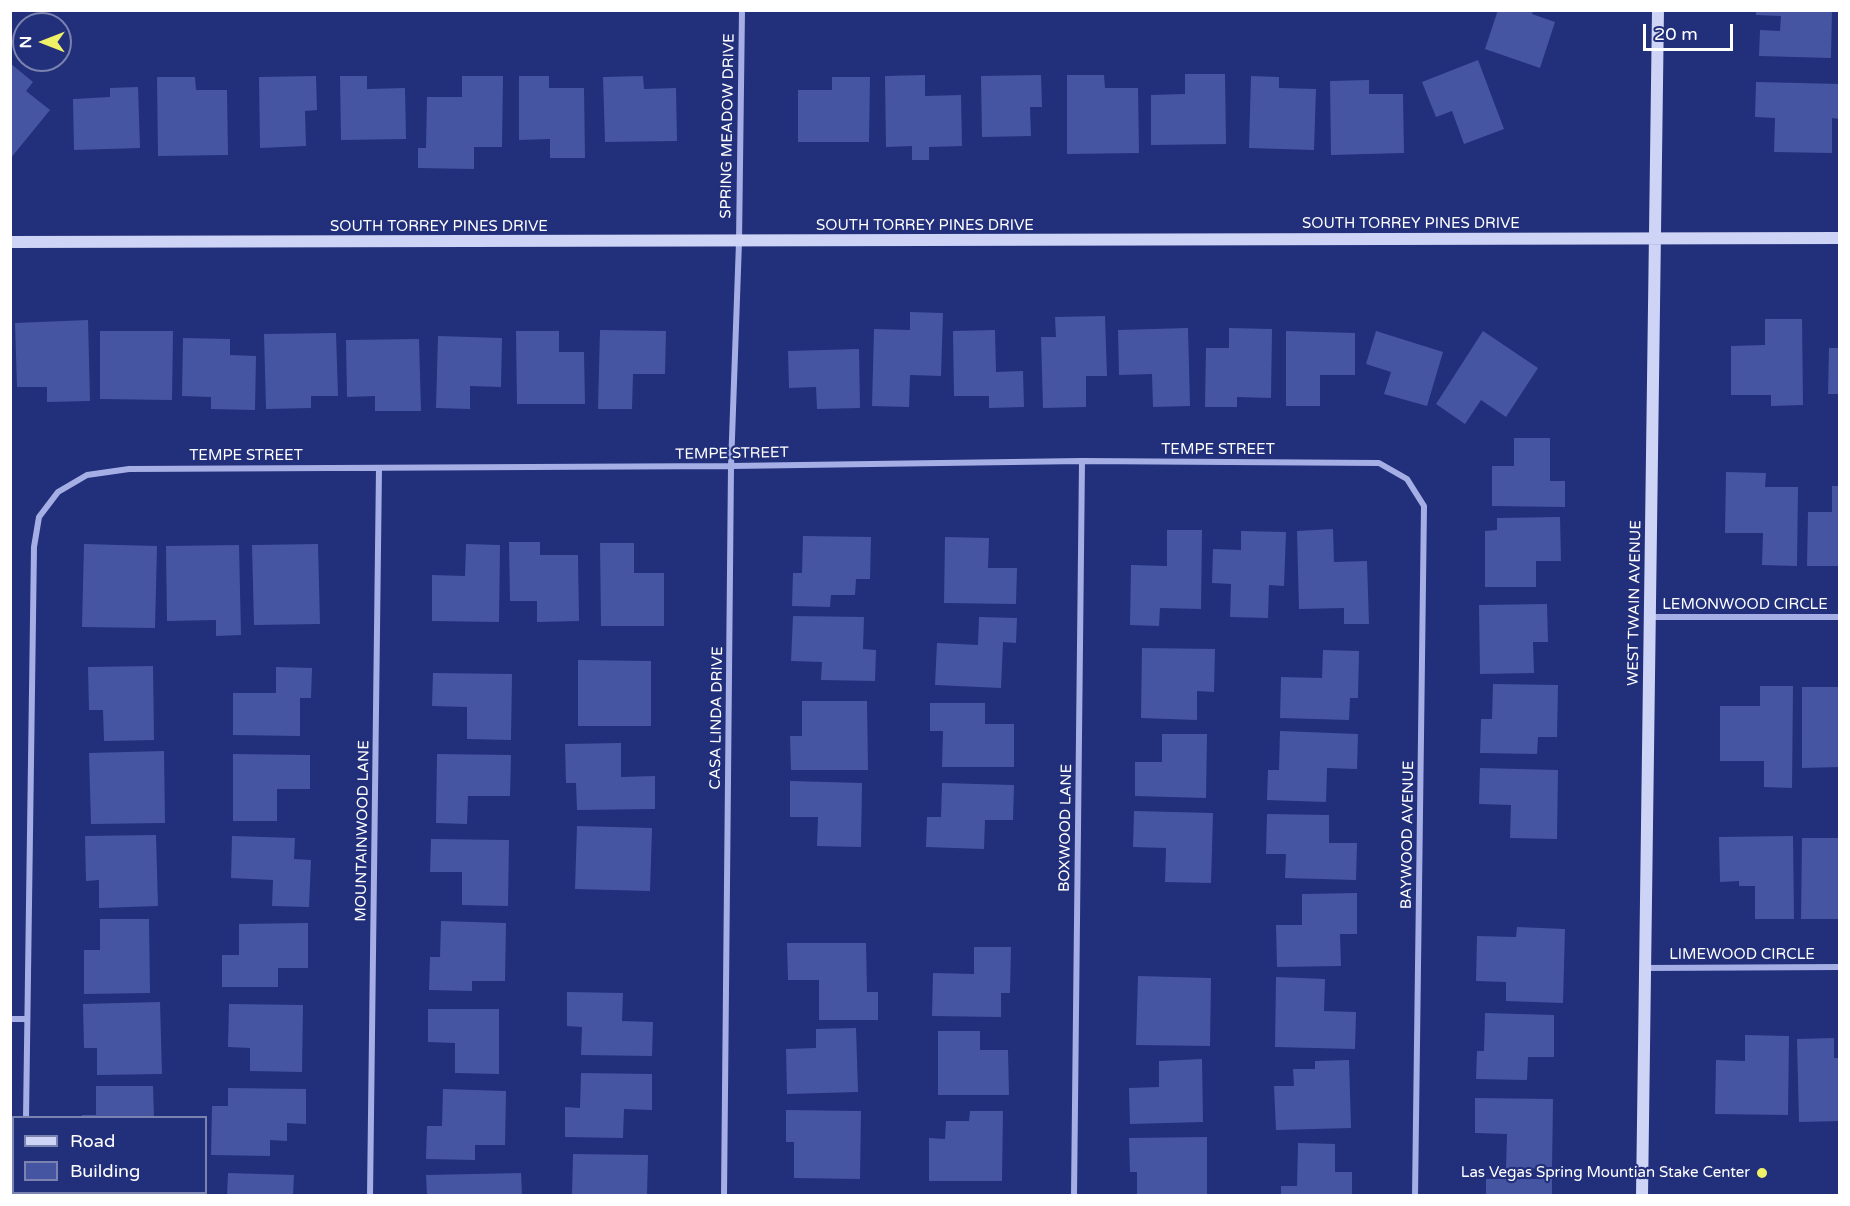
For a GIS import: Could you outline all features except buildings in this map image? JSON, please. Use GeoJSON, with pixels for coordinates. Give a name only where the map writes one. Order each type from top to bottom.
{"type":"FeatureCollection","features":[{"type":"Feature","properties":{"kind":"main road","name":"WEST TWAIN AVENUE"},"geometry":{"type":"LineString","coordinates":[[1642,1196],[1658,10]]}},
{"type":"Feature","properties":{"kind":"main road","name":"SOUTH TORREY PINES DRIVE"},"geometry":{"type":"LineString","coordinates":[[10,242],[1839,238]]}},
{"type":"Feature","properties":{"kind":"street","name":"SPRING MEADOW DRIVE"},"geometry":{"type":"LineString","coordinates":[[739,242],[742,10]]}},
{"type":"Feature","properties":{"kind":"street","name":"CASA LINDA DRIVE"},"geometry":{"type":"LineString","coordinates":[[724,1196],[731,466],[739,242]]}},
{"type":"Feature","properties":{"kind":"street","name":"TEMPE STREET"},"geometry":{"type":"LineString","coordinates":[[27,1019],[34,547],[39,517],[58,492],[87,476],[129,469],[731,466],[1082,461],[1379,463],[1407,479]]}},
{"type":"Feature","properties":{"kind":"street","name":"BOXWOOD LANE"},"geometry":{"type":"LineString","coordinates":[[1074,1196],[1082,461]]}},
{"type":"Feature","properties":{"kind":"street","name":"MOUNTAINWOOD LANE"},"geometry":{"type":"LineString","coordinates":[[370,1196],[380,468]]}},
{"type":"Feature","properties":{"kind":"street","name":"BAYWOOD AVENUE"},"geometry":{"type":"LineString","coordinates":[[1407,479],[1424,506],[1415,1196]]}},
{"type":"Feature","properties":{"kind":"street","name":"LEMONWOOD CIRCLE"},"geometry":{"type":"LineString","coordinates":[[1650,617],[1839,617]]}},
{"type":"Feature","properties":{"kind":"street","name":"LIMEWOOD CIRCLE"},"geometry":{"type":"LineString","coordinates":[[1645,968],[1839,967]]}},
{"type":"Feature","properties":{"kind":"street"},"geometry":{"type":"LineString","coordinates":[[10,1019],[27,1019],[26,1116]]}},
{"type":"Feature","properties":{"kind":"place","name":"Las Vegas Spring Mountian Stake Center"},"geometry":{"type":"Point","coordinates":[1762,1173]}}]}
